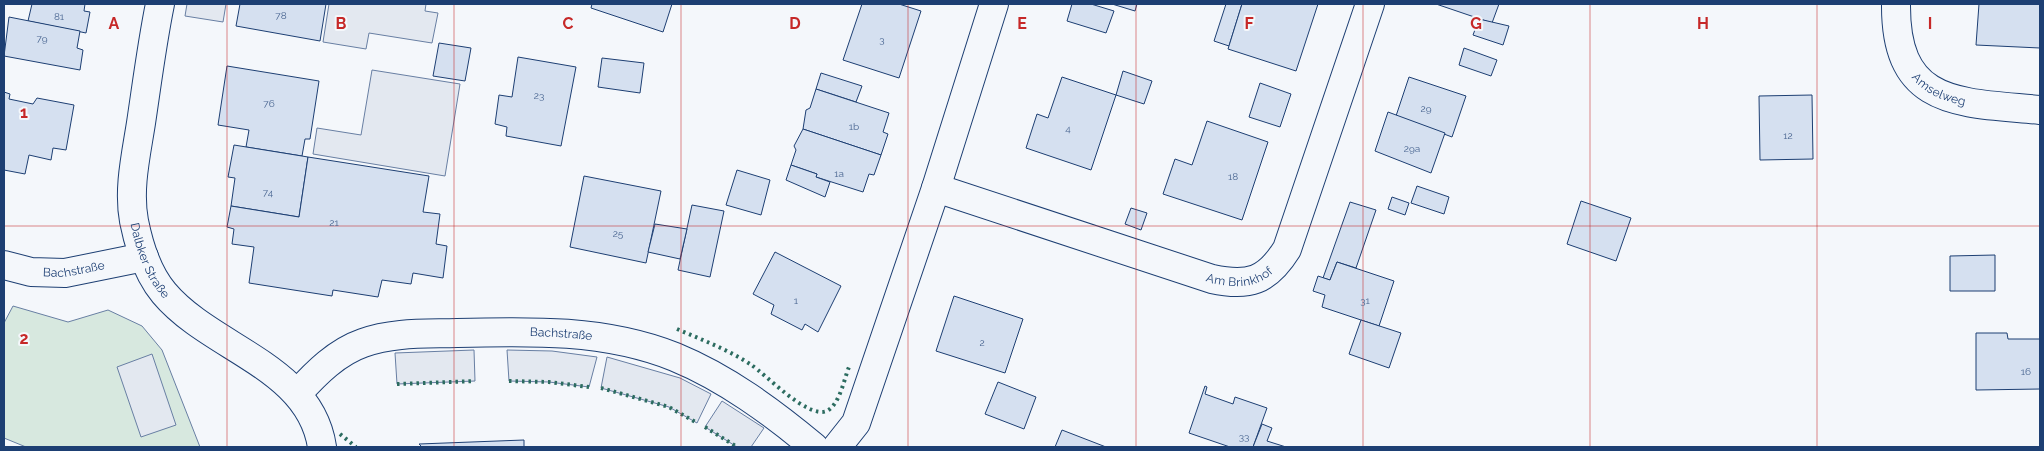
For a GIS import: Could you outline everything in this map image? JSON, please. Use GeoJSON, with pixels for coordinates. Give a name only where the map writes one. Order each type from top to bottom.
{"type":"FeatureCollection","features":[{"type":"Feature","properties":{"kind":"street","name":"Dalbker Straße"},"geometry":{"type":"LineString","coordinates":[[160,4],[132,184],[134,220],[144,257],[164,294],[184,311],[298,393],[312,414],[322,447]]}},
{"type":"Feature","properties":{"kind":"street"},"geometry":{"type":"LineString","coordinates":[[837,447],[856,423],[936,188],[994,4]]}},
{"type":"Feature","properties":{"kind":"street","name":"Am Brinkhof"},"geometry":{"type":"LineString","coordinates":[[936,188],[1212,279],[1234,284],[1250,282],[1274,268],[1287,249],[1370,4]]}},
{"type":"Feature","properties":{"kind":"street","name":"Amselweg"},"geometry":{"type":"LineString","coordinates":[[1896,4],[1896,30],[1900,52],[1911,71],[1932,89],[1943,96],[1964,102],[2040,110]]}},
{"type":"Feature","properties":{"kind":"street","name":"Bachstraße"},"geometry":{"type":"LineString","coordinates":[[4,265],[31,272],[65,273],[144,257]]}},
{"type":"Feature","properties":{"kind":"street","name":"Bachstraße"},"geometry":{"type":"LineString","coordinates":[[298,393],[314,375],[345,351],[363,343],[385,337],[470,333],[573,333],[634,344],[675,357],[725,382],[777,416],[814,447]]}},
{"type":"Feature","properties":{"kind":"shaded area"},"geometry":{"type":"Polygon","coordinates":[[[187,4],[226,4],[223,22],[185,16],[187,4]]]}},
{"type":"Feature","properties":{"kind":"shaded area"},"geometry":{"type":"Polygon","coordinates":[[[329,4],[426,4],[425,11],[438,13],[432,43],[369,33],[366,49],[323,42],[329,4]]]}},
{"type":"Feature","properties":{"kind":"shaded area"},"geometry":{"type":"Polygon","coordinates":[[[372,70],[460,84],[445,176],[313,154],[317,128],[361,135],[372,70]]]}},
{"type":"Feature","properties":{"kind":"shaded area"},"geometry":{"type":"Polygon","coordinates":[[[13,306],[68,322],[108,310],[142,326],[162,350],[200,447],[26,447],[4,438],[4,323],[13,306]]]}},
{"type":"Feature","properties":{"kind":"shaded area"},"geometry":{"type":"Polygon","coordinates":[[[474,350],[475,381],[397,384],[395,353],[474,350]]]}},
{"type":"Feature","properties":{"kind":"shaded area"},"geometry":{"type":"Polygon","coordinates":[[[507,350],[552,351],[597,357],[589,387],[549,382],[509,381],[507,350]]]}},
{"type":"Feature","properties":{"kind":"shaded area"},"geometry":{"type":"Polygon","coordinates":[[[152,354],[176,425],[141,437],[117,367],[152,354]]]}},
{"type":"Feature","properties":{"kind":"shaded area"},"geometry":{"type":"Polygon","coordinates":[[[607,357],[680,378],[711,394],[697,423],[669,407],[601,388],[607,357]]]}},
{"type":"Feature","properties":{"kind":"shaded area"},"geometry":{"type":"Polygon","coordinates":[[[722,401],[764,428],[751,447],[737,447],[705,427],[722,401]]]}},
{"type":"Feature","properties":{"kind":"building"},"geometry":{"type":"Polygon","coordinates":[[[32,4],[85,4],[84,11],[90,12],[86,33],[28,21],[32,4]]]}},
{"type":"Feature","properties":{"kind":"building"},"geometry":{"type":"Polygon","coordinates":[[[240,4],[326,4],[320,41],[236,26],[240,4]]]}},
{"type":"Feature","properties":{"kind":"building"},"geometry":{"type":"Polygon","coordinates":[[[592,4],[672,4],[663,32],[591,8],[592,4]]]}},
{"type":"Feature","properties":{"kind":"building"},"geometry":{"type":"Polygon","coordinates":[[[862,4],[899,4],[921,11],[899,78],[843,60],[862,4]]]}},
{"type":"Feature","properties":{"kind":"building"},"geometry":{"type":"Polygon","coordinates":[[[1072,4],[1091,4],[1114,11],[1106,33],[1067,21],[1072,4]]]}},
{"type":"Feature","properties":{"kind":"building"},"geometry":{"type":"Polygon","coordinates":[[[1112,4],[1137,4],[1135,11],[1112,4]]]}},
{"type":"Feature","properties":{"kind":"building"},"geometry":{"type":"Polygon","coordinates":[[[1226,4],[1242,4],[1229,46],[1214,41],[1226,4]]]}},
{"type":"Feature","properties":{"kind":"building"},"geometry":{"type":"Polygon","coordinates":[[[1242,4],[1318,4],[1296,71],[1228,49],[1242,4]]]}},
{"type":"Feature","properties":{"kind":"building"},"geometry":{"type":"Polygon","coordinates":[[[1436,4],[1499,4],[1492,23],[1436,4]]]}},
{"type":"Feature","properties":{"kind":"building"},"geometry":{"type":"Polygon","coordinates":[[[1979,4],[2040,4],[2040,48],[1976,45],[1979,4]]]}},
{"type":"Feature","properties":{"kind":"building"},"geometry":{"type":"Polygon","coordinates":[[[9,17],[80,31],[77,48],[83,50],[80,70],[4,56],[9,17]]]}},
{"type":"Feature","properties":{"kind":"building"},"geometry":{"type":"Polygon","coordinates":[[[1479,19],[1509,26],[1503,45],[1473,35],[1479,19]]]}},
{"type":"Feature","properties":{"kind":"building"},"geometry":{"type":"Polygon","coordinates":[[[439,43],[471,48],[465,81],[433,76],[439,43]]]}},
{"type":"Feature","properties":{"kind":"building"},"geometry":{"type":"Polygon","coordinates":[[[1464,48],[1497,60],[1491,76],[1459,65],[1464,48]]]}},
{"type":"Feature","properties":{"kind":"building"},"geometry":{"type":"Polygon","coordinates":[[[518,57],[576,67],[561,146],[506,136],[507,127],[495,124],[499,95],[512,97],[518,57]]]}},
{"type":"Feature","properties":{"kind":"building"},"geometry":{"type":"Polygon","coordinates":[[[602,58],[644,63],[640,93],[598,87],[602,58]]]}},
{"type":"Feature","properties":{"kind":"building"},"geometry":{"type":"Polygon","coordinates":[[[227,66],[319,81],[310,139],[305,139],[302,156],[246,147],[249,130],[218,125],[227,66]]]}},
{"type":"Feature","properties":{"kind":"building"},"geometry":{"type":"Polygon","coordinates":[[[1123,71],[1152,81],[1144,104],[1116,95],[1123,71]]]}},
{"type":"Feature","properties":{"kind":"building"},"geometry":{"type":"Polygon","coordinates":[[[821,73],[862,86],[856,102],[816,89],[821,73]]]}},
{"type":"Feature","properties":{"kind":"building"},"geometry":{"type":"Polygon","coordinates":[[[1062,77],[1116,95],[1091,170],[1026,148],[1037,114],[1048,118],[1062,77]]]}},
{"type":"Feature","properties":{"kind":"building"},"geometry":{"type":"Polygon","coordinates":[[[1409,77],[1466,96],[1452,137],[1396,116],[1409,77]]]}},
{"type":"Feature","properties":{"kind":"building"},"geometry":{"type":"Polygon","coordinates":[[[1260,83],[1291,94],[1280,127],[1249,117],[1260,83]]]}},
{"type":"Feature","properties":{"kind":"building"},"geometry":{"type":"Polygon","coordinates":[[[816,89],[889,113],[883,132],[888,134],[881,155],[803,129],[806,110],[810,108],[816,89]]]}},
{"type":"Feature","properties":{"kind":"building"},"geometry":{"type":"Polygon","coordinates":[[[4,92],[10,94],[9,99],[33,104],[37,98],[74,105],[66,150],[53,148],[51,160],[29,155],[25,174],[4,170],[4,92]]]}},
{"type":"Feature","properties":{"kind":"building"},"geometry":{"type":"Polygon","coordinates":[[[1812,95],[1813,159],[1760,160],[1759,96],[1812,95]]]}},
{"type":"Feature","properties":{"kind":"building"},"geometry":{"type":"Polygon","coordinates":[[[1388,112],[1445,133],[1431,173],[1375,151],[1388,112]]]}},
{"type":"Feature","properties":{"kind":"building"},"geometry":{"type":"Polygon","coordinates":[[[1207,121],[1268,142],[1242,220],[1163,194],[1175,159],[1192,165],[1207,121]]]}},
{"type":"Feature","properties":{"kind":"building"},"geometry":{"type":"Polygon","coordinates":[[[803,129],[881,155],[874,175],[869,174],[863,192],[816,177],[817,174],[791,165],[796,150],[794,146],[803,129]]]}},
{"type":"Feature","properties":{"kind":"building"},"geometry":{"type":"Polygon","coordinates":[[[234,145],[308,157],[299,217],[231,206],[235,178],[228,177],[234,145]]]}},
{"type":"Feature","properties":{"kind":"building"},"geometry":{"type":"Polygon","coordinates":[[[308,157],[429,176],[423,212],[440,214],[436,244],[447,246],[443,278],[413,273],[411,284],[382,280],[378,297],[333,290],[332,296],[249,283],[254,247],[232,244],[234,229],[227,227],[231,206],[299,217],[308,157]]]}},
{"type":"Feature","properties":{"kind":"building"},"geometry":{"type":"Polygon","coordinates":[[[791,165],[817,174],[816,177],[830,182],[825,197],[786,180],[791,165]]]}},
{"type":"Feature","properties":{"kind":"building"},"geometry":{"type":"Polygon","coordinates":[[[737,170],[770,180],[761,215],[726,205],[737,170]]]}},
{"type":"Feature","properties":{"kind":"building"},"geometry":{"type":"Polygon","coordinates":[[[584,176],[661,191],[646,263],[570,247],[584,176]]]}},
{"type":"Feature","properties":{"kind":"building"},"geometry":{"type":"Polygon","coordinates":[[[1417,186],[1449,197],[1444,214],[1411,203],[1417,186]]]}},
{"type":"Feature","properties":{"kind":"building"},"geometry":{"type":"Polygon","coordinates":[[[1392,197],[1409,203],[1405,215],[1388,209],[1392,197]]]}},
{"type":"Feature","properties":{"kind":"building"},"geometry":{"type":"Polygon","coordinates":[[[1581,201],[1631,218],[1616,261],[1567,244],[1581,201]]]}},
{"type":"Feature","properties":{"kind":"building"},"geometry":{"type":"Polygon","coordinates":[[[1350,202],[1376,210],[1356,268],[1337,262],[1330,280],[1323,278],[1350,202]]]}},
{"type":"Feature","properties":{"kind":"building"},"geometry":{"type":"Polygon","coordinates":[[[692,205],[724,211],[710,277],[678,270],[692,205]]]}},
{"type":"Feature","properties":{"kind":"building"},"geometry":{"type":"Polygon","coordinates":[[[1131,208],[1147,213],[1141,230],[1125,224],[1131,208]]]}},
{"type":"Feature","properties":{"kind":"building"},"geometry":{"type":"Polygon","coordinates":[[[655,224],[687,229],[680,259],[648,252],[655,224]]]}},
{"type":"Feature","properties":{"kind":"building"},"geometry":{"type":"Polygon","coordinates":[[[775,252],[841,286],[818,332],[805,324],[802,330],[771,314],[774,305],[753,294],[775,252]]]}},
{"type":"Feature","properties":{"kind":"building"},"geometry":{"type":"Polygon","coordinates":[[[1995,255],[1995,291],[1950,291],[1950,256],[1995,255]]]}},
{"type":"Feature","properties":{"kind":"building"},"geometry":{"type":"Polygon","coordinates":[[[1337,262],[1394,281],[1379,326],[1322,307],[1325,295],[1313,291],[1318,276],[1330,280],[1337,262]]]}},
{"type":"Feature","properties":{"kind":"building"},"geometry":{"type":"Polygon","coordinates":[[[954,296],[1023,319],[1005,373],[936,351],[954,296]]]}},
{"type":"Feature","properties":{"kind":"building"},"geometry":{"type":"Polygon","coordinates":[[[1361,320],[1401,333],[1389,368],[1349,354],[1361,320]]]}},
{"type":"Feature","properties":{"kind":"building"},"geometry":{"type":"Polygon","coordinates":[[[1976,333],[2007,333],[2008,339],[2040,339],[2040,389],[1976,390],[1976,333]]]}},
{"type":"Feature","properties":{"kind":"building"},"geometry":{"type":"Polygon","coordinates":[[[998,382],[1036,397],[1024,429],[985,414],[998,382]]]}},
{"type":"Feature","properties":{"kind":"building"},"geometry":{"type":"Polygon","coordinates":[[[1205,386],[1207,387],[1205,394],[1233,404],[1235,397],[1267,408],[1253,447],[1230,447],[1189,433],[1205,386]]]}},
{"type":"Feature","properties":{"kind":"building"},"geometry":{"type":"Polygon","coordinates":[[[1262,424],[1272,428],[1267,441],[1286,447],[1253,447],[1262,424]]]}},
{"type":"Feature","properties":{"kind":"building"},"geometry":{"type":"Polygon","coordinates":[[[1062,430],[1106,447],[1055,447],[1062,430]]]}},
{"type":"Feature","properties":{"kind":"building"},"geometry":{"type":"Polygon","coordinates":[[[524,440],[524,447],[422,447],[419,444],[524,440]]]}},
{"type":"Feature","properties":{"kind":"hedge"},"geometry":{"type":"LineString","coordinates":[[677,329],[714,345],[750,364],[798,403],[819,412],[827,411],[835,403],[849,367]]}},
{"type":"Feature","properties":{"kind":"hedge"},"geometry":{"type":"LineString","coordinates":[[397,384],[475,381]]}},
{"type":"Feature","properties":{"kind":"hedge"},"geometry":{"type":"LineString","coordinates":[[509,381],[549,382],[589,387]]}},
{"type":"Feature","properties":{"kind":"hedge"},"geometry":{"type":"LineString","coordinates":[[601,388],[669,407],[697,423]]}},
{"type":"Feature","properties":{"kind":"hedge"},"geometry":{"type":"LineString","coordinates":[[705,427],[737,447]]}},
{"type":"Feature","properties":{"kind":"hedge"},"geometry":{"type":"LineString","coordinates":[[340,434],[356,447]]}}]}
